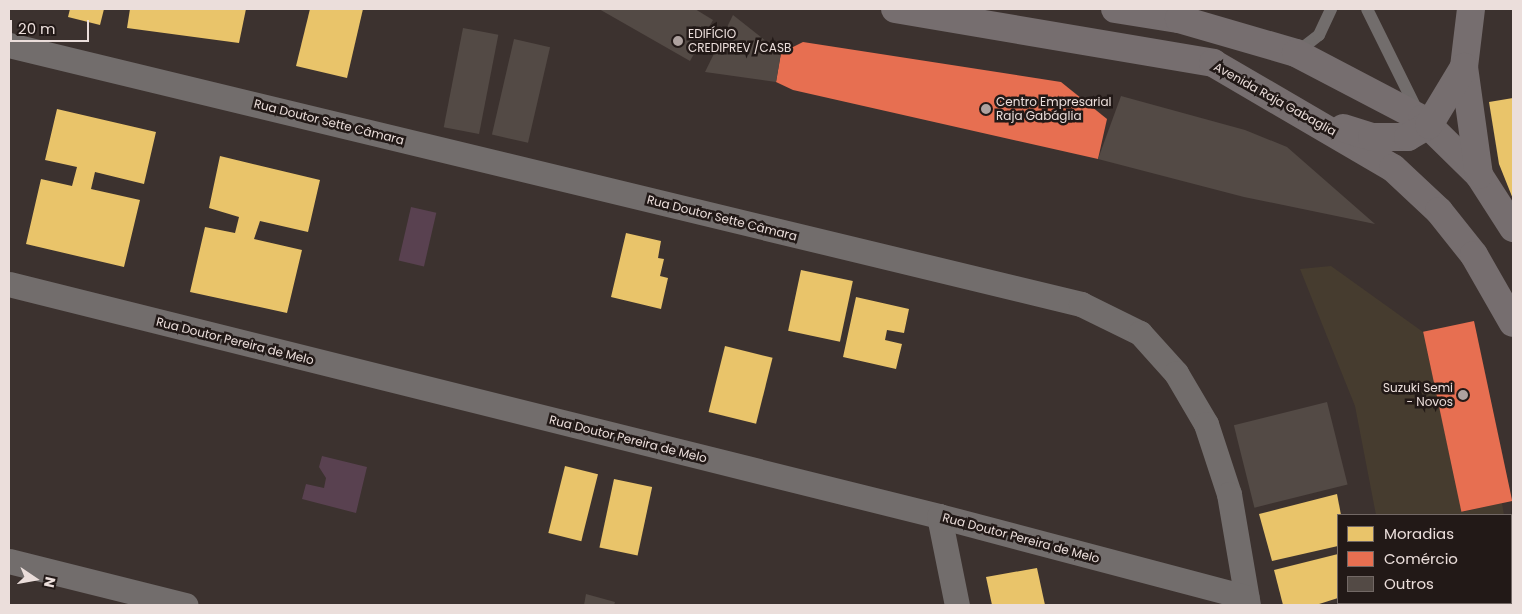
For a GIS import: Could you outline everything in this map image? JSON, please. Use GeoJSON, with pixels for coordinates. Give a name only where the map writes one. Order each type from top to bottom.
{"type":"FeatureCollection","features":[{"type":"Feature","properties":{"kind":"main road","name":"Avenida Raja Gabaglia"},"geometry":{"type":"LineString","coordinates":[[895,9],[1213,63],[1311,118],[1393,168],[1438,211],[1474,255],[1513,323]]}},
{"type":"Feature","properties":{"kind":"main road"},"geometry":{"type":"LineString","coordinates":[[1115,9],[1179,19],[1296,53],[1426,122],[1479,175],[1513,228]]}},
{"type":"Feature","properties":{"kind":"main road"},"geometry":{"type":"LineString","coordinates":[[1471,9],[1464,67],[1479,175]]}},
{"type":"Feature","properties":{"kind":"main road"},"geometry":{"type":"LineString","coordinates":[[1311,118],[1372,137],[1408,137],[1426,122],[1464,67]]}},
{"type":"Feature","properties":{"kind":"street","name":"Rua Doutor Sette Câmara"},"geometry":{"type":"LineString","coordinates":[[9,45],[1080,304],[1140,333],[1176,373],[1206,424],[1229,494],[1247,601]]}},
{"type":"Feature","properties":{"kind":"street","name":"Rua Doutor Pereira de Melo"},"geometry":{"type":"LineString","coordinates":[[9,284],[939,516],[1247,601]]}},
{"type":"Feature","properties":{"kind":"street"},"geometry":{"type":"LineString","coordinates":[[939,516],[956,605]]}},
{"type":"Feature","properties":{"kind":"street"},"geometry":{"type":"LineString","coordinates":[[9,561],[186,605]]}},
{"type":"Feature","properties":{"kind":"lane"},"geometry":{"type":"LineString","coordinates":[[1296,53],[1318,35],[1331,9]]}},
{"type":"Feature","properties":{"kind":"lane"},"geometry":{"type":"LineString","coordinates":[[1367,9],[1426,122]]}},
{"type":"Feature","properties":{"kind":"shaded area"},"geometry":{"type":"Polygon","coordinates":[[[411,207],[436,213],[424,266],[399,261],[411,207]]]}},
{"type":"Feature","properties":{"kind":"shaded area"},"geometry":{"type":"Polygon","coordinates":[[[1331,266],[1423,332],[1462,512],[1502,503],[1504,514],[1376,514],[1355,406],[1300,269],[1331,266]]]}},
{"type":"Feature","properties":{"kind":"shaded area"},"geometry":{"type":"Polygon","coordinates":[[[322,456],[367,467],[356,513],[302,499],[306,484],[324,488],[326,478],[319,467],[322,456]]]}},
{"type":"Feature","properties":{"kind":"shaded area"},"geometry":{"type":"Polygon","coordinates":[[[1512,588],[1513,605],[1365,605],[1512,604],[1512,588]]]}},
{"type":"Feature","properties":{"kind":"building: Moradias"},"geometry":{"type":"Polygon","coordinates":[[[70,9],[104,9],[100,25],[68,17],[70,9]]]}},
{"type":"Feature","properties":{"kind":"building: Moradias"},"geometry":{"type":"Polygon","coordinates":[[[130,9],[246,9],[239,43],[127,28],[130,9]]]}},
{"type":"Feature","properties":{"kind":"building: Moradias"},"geometry":{"type":"Polygon","coordinates":[[[310,9],[363,9],[347,78],[296,66],[310,9]]]}},
{"type":"Feature","properties":{"kind":"building: Moradias"},"geometry":{"type":"Polygon","coordinates":[[[1513,98],[1513,199],[1499,164],[1489,102],[1513,98]]]}},
{"type":"Feature","properties":{"kind":"building: Moradias"},"geometry":{"type":"Polygon","coordinates":[[[57,109],[156,132],[144,184],[95,172],[91,189],[140,200],[124,267],[26,244],[41,179],[72,186],[77,167],[45,160],[57,109]]]}},
{"type":"Feature","properties":{"kind":"building: Moradias"},"geometry":{"type":"Polygon","coordinates":[[[220,156],[320,180],[308,232],[260,221],[254,239],[302,250],[287,313],[190,292],[205,227],[235,233],[239,217],[209,208],[220,156]]]}},
{"type":"Feature","properties":{"kind":"building: Moradias"},"geometry":{"type":"Polygon","coordinates":[[[626,233],[661,241],[658,258],[664,259],[660,276],[668,278],[661,309],[611,297],[626,233]]]}},
{"type":"Feature","properties":{"kind":"building: Moradias"},"geometry":{"type":"Polygon","coordinates":[[[801,270],[853,281],[840,342],[788,331],[801,270]]]}},
{"type":"Feature","properties":{"kind":"building: Moradias"},"geometry":{"type":"Polygon","coordinates":[[[856,297],[909,309],[904,333],[887,330],[885,340],[902,344],[896,369],[843,357],[856,297]]]}},
{"type":"Feature","properties":{"kind":"building: Moradias"},"geometry":{"type":"Polygon","coordinates":[[[725,346],[773,358],[756,424],[709,412],[725,346]]]}},
{"type":"Feature","properties":{"kind":"building: Moradias"},"geometry":{"type":"Polygon","coordinates":[[[565,466],[598,474],[581,541],[548,533],[565,466]]]}},
{"type":"Feature","properties":{"kind":"building: Moradias"},"geometry":{"type":"Polygon","coordinates":[[[614,479],[652,487],[638,556],[599,547],[614,479]]]}},
{"type":"Feature","properties":{"kind":"building: Moradias"},"geometry":{"type":"Polygon","coordinates":[[[1337,494],[1341,514],[1337,514],[1337,546],[1272,561],[1259,514],[1337,494]]]}},
{"type":"Feature","properties":{"kind":"building: Moradias"},"geometry":{"type":"Polygon","coordinates":[[[1337,554],[1337,598],[1316,605],[1283,605],[1274,570],[1337,554]]]}},
{"type":"Feature","properties":{"kind":"building: Moradias"},"geometry":{"type":"Polygon","coordinates":[[[1037,568],[1045,605],[992,605],[986,577],[1037,568]]]}},
{"type":"Feature","properties":{"kind":"building: Comércio","name":"Centro Empresarial Raja Gabáglia"},"geometry":{"type":"Polygon","coordinates":[[[803,42],[1061,82],[1107,119],[1098,159],[793,90],[776,82],[781,53],[803,42]]]}},
{"type":"Feature","properties":{"kind":"building: Comércio","name":"Suzuki Semi - Novos"},"geometry":{"type":"Polygon","coordinates":[[[1474,321],[1512,501],[1461,512],[1423,332],[1474,321]]]}},
{"type":"Feature","properties":{"kind":"building: Outros","name":"EDIFÍCIO CREDIPREV /CASB"},"geometry":{"type":"Polygon","coordinates":[[[599,9],[695,9],[713,20],[690,61],[599,9]]]}},
{"type":"Feature","properties":{"kind":"building: Outros"},"geometry":{"type":"Polygon","coordinates":[[[733,15],[781,53],[776,82],[705,72],[733,15]]]}},
{"type":"Feature","properties":{"kind":"building: Outros"},"geometry":{"type":"Polygon","coordinates":[[[463,28],[498,35],[479,134],[444,127],[463,28]]]}},
{"type":"Feature","properties":{"kind":"building: Outros"},"geometry":{"type":"Polygon","coordinates":[[[514,39],[550,47],[528,143],[492,134],[514,39]]]}},
{"type":"Feature","properties":{"kind":"building: Outros"},"geometry":{"type":"Polygon","coordinates":[[[1121,96],[1245,130],[1287,147],[1375,224],[1244,197],[1098,159],[1121,96]]]}},
{"type":"Feature","properties":{"kind":"building: Outros"},"geometry":{"type":"Polygon","coordinates":[[[1327,402],[1348,484],[1254,508],[1234,425],[1327,402]]]}},
{"type":"Feature","properties":{"kind":"building: Outros"},"geometry":{"type":"Polygon","coordinates":[[[586,594],[615,602],[614,605],[584,605],[586,594]]]}},
{"type":"Feature","properties":{"kind":"place","name":"EDIFÍCIO CREDIPREV /CASB"},"geometry":{"type":"Point","coordinates":[678,41]}},
{"type":"Feature","properties":{"kind":"place","name":"Centro Empresarial Raja Gabáglia"},"geometry":{"type":"Point","coordinates":[986,109]}},
{"type":"Feature","properties":{"kind":"place","name":"Suzuki Semi - Novos"},"geometry":{"type":"Point","coordinates":[1463,395]}}]}
